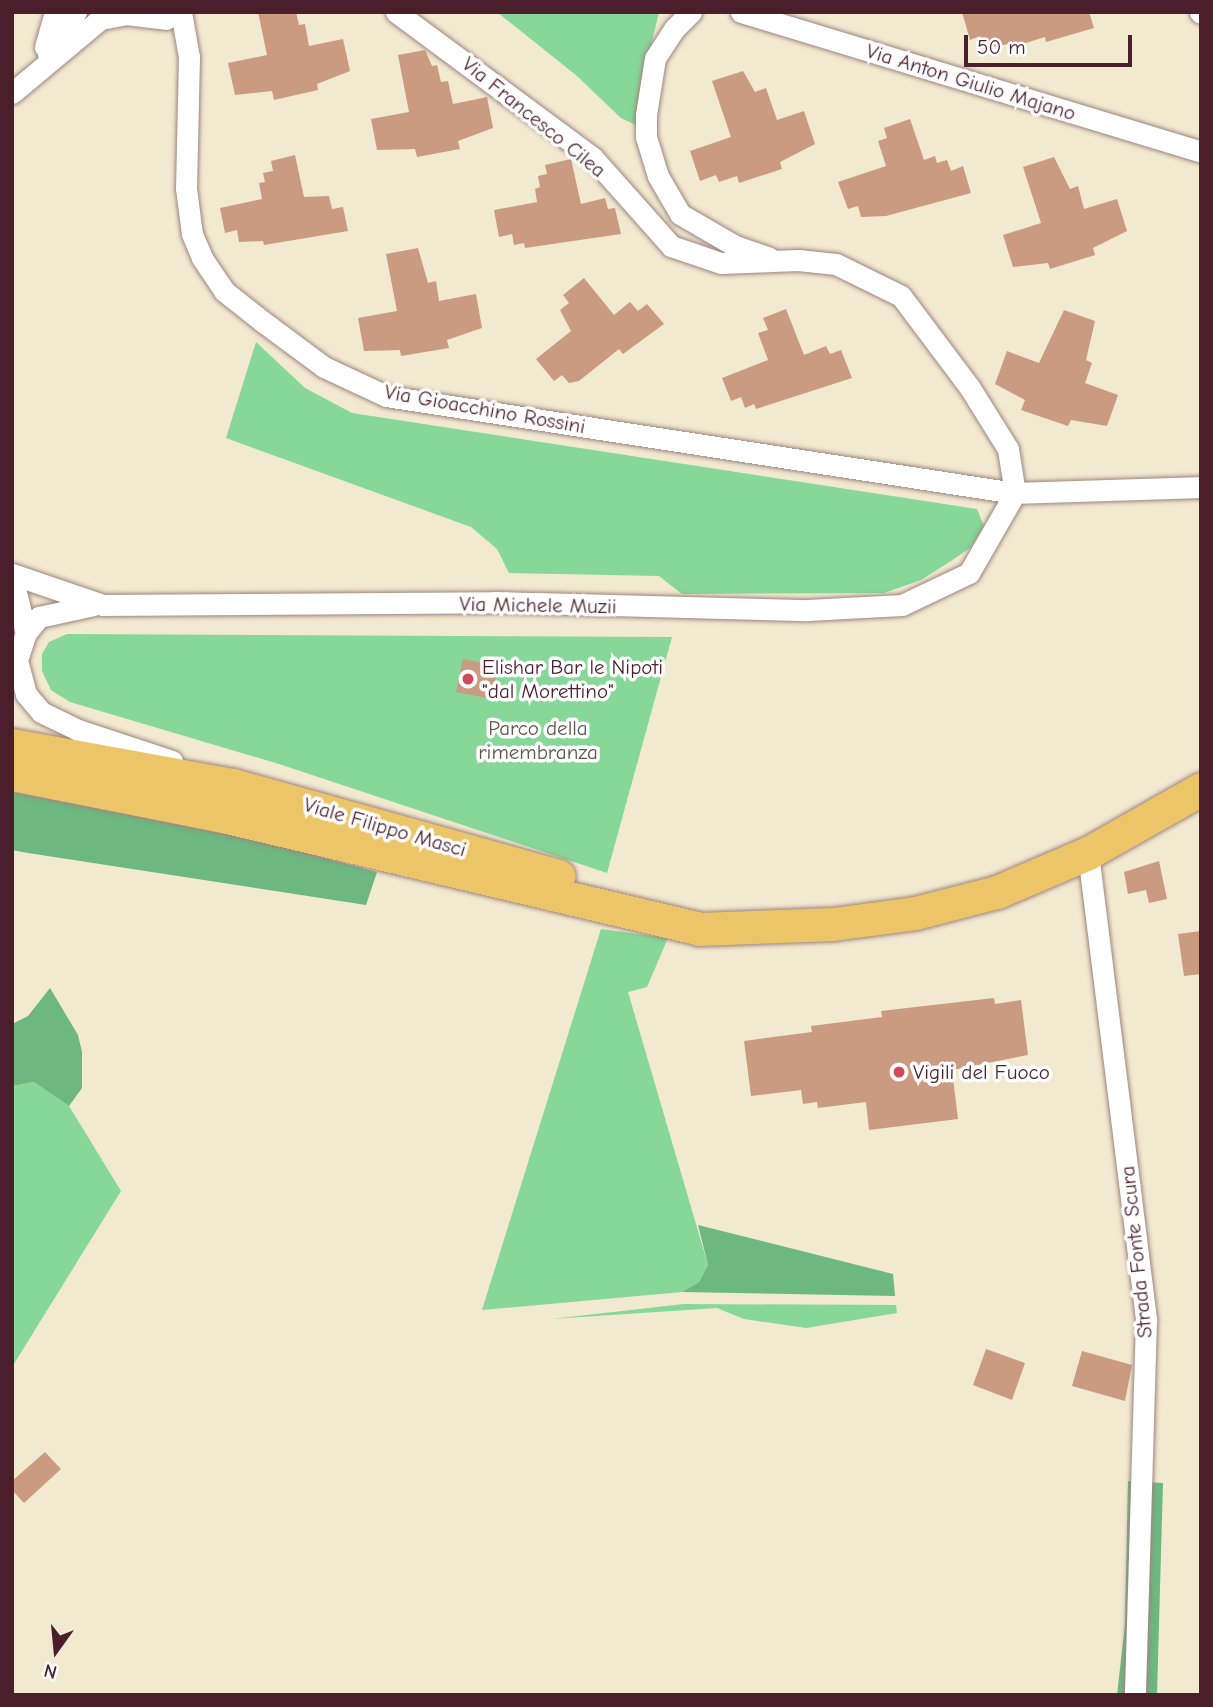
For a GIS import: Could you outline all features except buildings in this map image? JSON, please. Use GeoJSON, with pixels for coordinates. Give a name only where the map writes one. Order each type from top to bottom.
{"type":"FeatureCollection","features":[{"type":"Feature","properties":{"kind":"main road","name":"Viale Filippo Masci"},"geometry":{"type":"LineString","coordinates":[[12,745],[233,785],[634,897],[706,910],[754,926]]}},
{"type":"Feature","properties":{"kind":"main road","name":"Viale Filippo Masci"},"geometry":{"type":"LineString","coordinates":[[12,774],[227,817],[641,918],[699,929],[832,924],[915,913],[997,892],[1088,853],[1201,789]]}},
{"type":"Feature","properties":{"kind":"street"},"geometry":{"type":"LineString","coordinates":[[39,69],[55,12]]}},
{"type":"Feature","properties":{"kind":"street"},"geometry":{"type":"LineString","coordinates":[[39,69],[76,12]]}},
{"type":"Feature","properties":{"kind":"street"},"geometry":{"type":"LineString","coordinates":[[189,57],[196,12]]}},
{"type":"Feature","properties":{"kind":"street","name":"Via Francesco Cilea"},"geometry":{"type":"LineString","coordinates":[[396,12],[593,158],[671,246],[721,263],[778,261],[836,264],[901,296],[970,388],[1008,449],[1014,493]]}},
{"type":"Feature","properties":{"kind":"street","name":"Via Francesco Cilea"},"geometry":{"type":"LineString","coordinates":[[691,12],[674,29],[655,58],[646,126],[658,176],[680,214],[735,246],[778,261]]}},
{"type":"Feature","properties":{"kind":"street","name":"Via Anton Giulio Majano"},"geometry":{"type":"LineString","coordinates":[[741,12],[1201,152]]}},
{"type":"Feature","properties":{"kind":"street"},"geometry":{"type":"LineString","coordinates":[[12,93],[105,15],[170,14],[189,57]]}},
{"type":"Feature","properties":{"kind":"street","name":"Via Gioacchino Rossini"},"geometry":{"type":"LineString","coordinates":[[189,57],[186,188],[192,234],[202,258],[224,291],[324,367],[386,396],[1014,493],[1201,487]]}},
{"type":"Feature","properties":{"kind":"street","name":"Via Michele Muzii"},"geometry":{"type":"LineString","coordinates":[[12,575],[103,605],[495,602],[808,610],[902,604],[969,573],[1014,493]]}},
{"type":"Feature","properties":{"kind":"street"},"geometry":{"type":"LineString","coordinates":[[12,575],[26,633]]}},
{"type":"Feature","properties":{"kind":"street"},"geometry":{"type":"LineString","coordinates":[[103,605],[60,609],[38,617],[26,633],[15,670],[26,694],[41,712],[78,730],[233,785]]}},
{"type":"Feature","properties":{"kind":"street","name":"Strada Fonte Scura"},"geometry":{"type":"LineString","coordinates":[[1088,853],[1146,1320],[1135,1695]]}},
{"type":"Feature","properties":{"kind":"green space"},"geometry":{"type":"Polygon","coordinates":[[[497,12],[659,12],[642,83],[640,127],[621,118],[577,76],[497,12]]]}},
{"type":"Feature","properties":{"kind":"green space"},"geometry":{"type":"Polygon","coordinates":[[[256,342],[305,388],[352,413],[977,509],[984,526],[970,548],[951,561],[921,580],[884,593],[682,594],[659,576],[509,573],[497,549],[471,527],[226,438],[256,342]]]}},
{"type":"Feature","properties":{"kind":"green space","name":"Parco della rimembranza"},"geometry":{"type":"Polygon","coordinates":[[[67,634],[672,637],[607,873],[279,764],[70,702],[51,690],[42,671],[42,654],[49,642],[67,634]]]}},
{"type":"Feature","properties":{"kind":"green space"},"geometry":{"type":"Polygon","coordinates":[[[12,792],[247,837],[377,872],[366,905],[12,850],[12,792]]]}},
{"type":"Feature","properties":{"kind":"green space"},"geometry":{"type":"Polygon","coordinates":[[[601,929],[668,938],[647,987],[628,992],[708,1265],[699,1282],[682,1292],[482,1310],[601,929]]]}},
{"type":"Feature","properties":{"kind":"green space"},"geometry":{"type":"Polygon","coordinates":[[[50,988],[78,1035],[82,1052],[82,1088],[69,1106],[34,1082],[12,1086],[12,1024],[28,1016],[50,988]]]}},
{"type":"Feature","properties":{"kind":"green space"},"geometry":{"type":"Polygon","coordinates":[[[34,1082],[69,1106],[121,1191],[12,1367],[12,1086],[34,1082]]]}},
{"type":"Feature","properties":{"kind":"green space"},"geometry":{"type":"Polygon","coordinates":[[[698,1225],[893,1274],[895,1296],[682,1292],[699,1282],[708,1265],[698,1225]]]}},
{"type":"Feature","properties":{"kind":"green space"},"geometry":{"type":"Polygon","coordinates":[[[684,1304],[896,1305],[897,1313],[806,1328],[744,1319],[717,1308],[551,1319],[684,1304]]]}},
{"type":"Feature","properties":{"kind":"green space"},"geometry":{"type":"Polygon","coordinates":[[[1128,1481],[1163,1483],[1157,1695],[1117,1695],[1125,1624],[1128,1481]]]}},
{"type":"Feature","properties":{"kind":"place","name":"Elishar Bar le Nipoti \"dal Morettino\""},"geometry":{"type":"Point","coordinates":[468,679]}},
{"type":"Feature","properties":{"kind":"place","name":"Vigili del Fuoco"},"geometry":{"type":"Point","coordinates":[899,1072]}}]}
